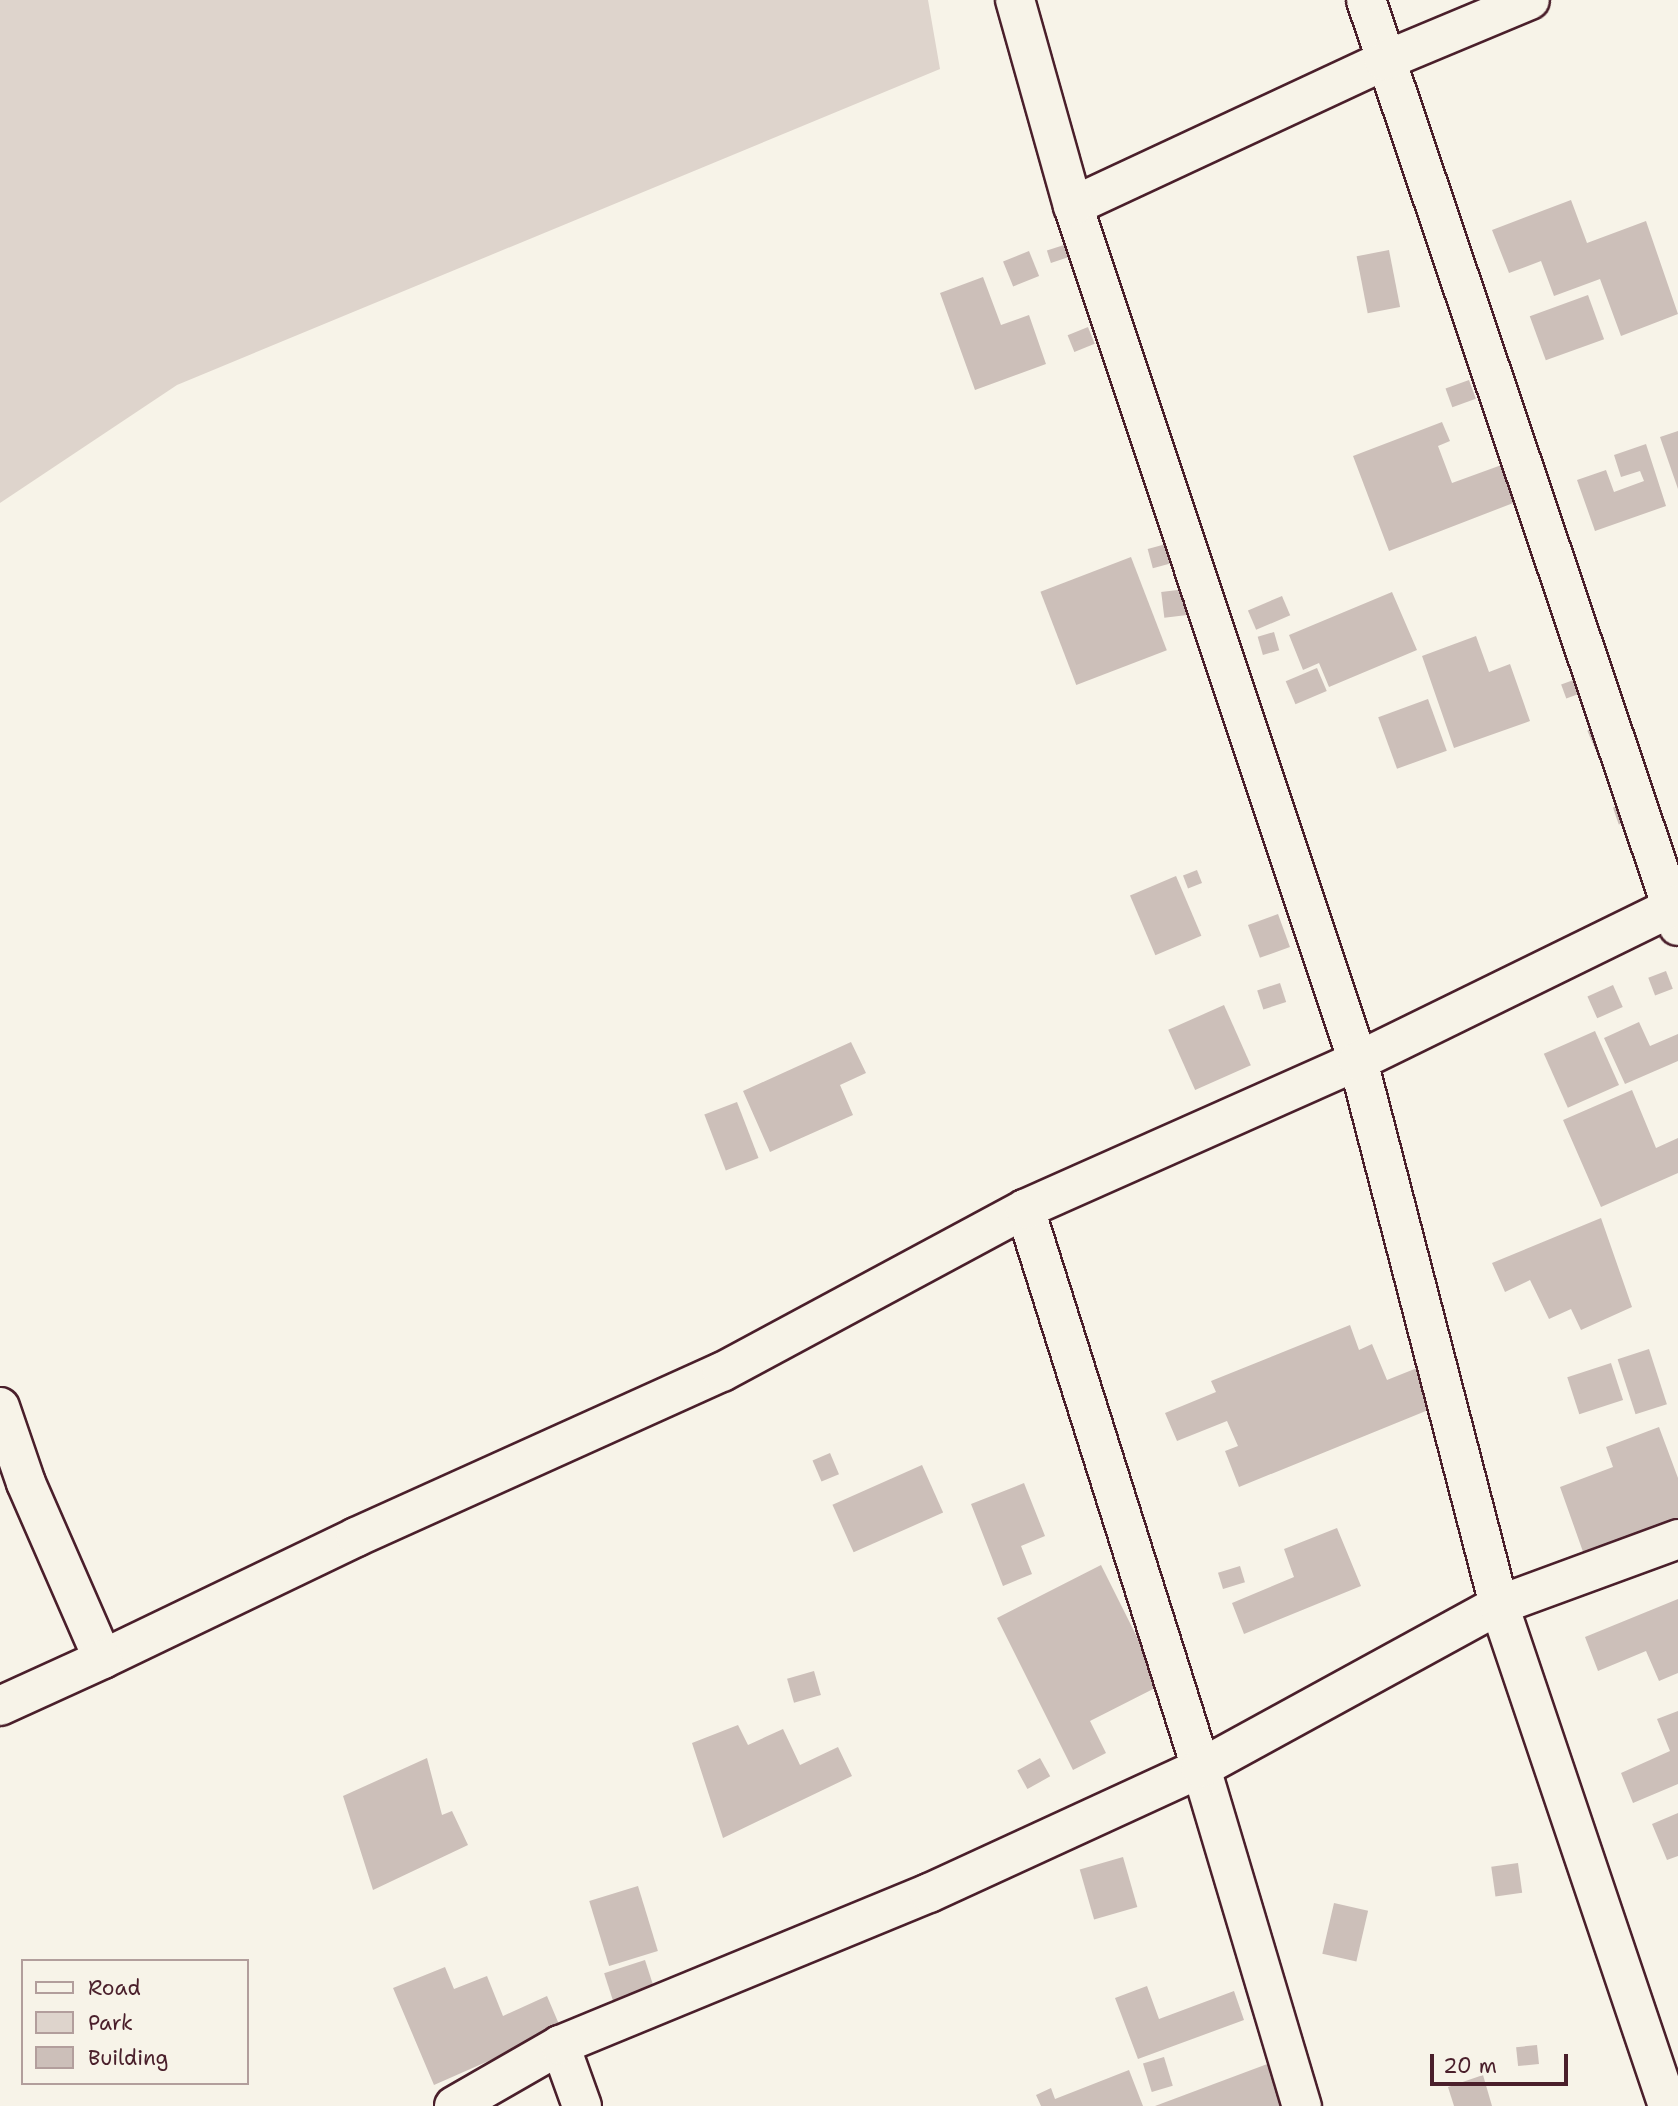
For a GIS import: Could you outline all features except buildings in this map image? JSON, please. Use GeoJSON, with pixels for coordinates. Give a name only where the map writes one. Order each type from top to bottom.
{"type":"FeatureCollection","features":[{"type":"Feature","properties":{"kind":"street"},"geometry":{"type":"LineString","coordinates":[[1015,0],[1073,206],[1358,1061],[1499,1605],[1668,2106]]}},
{"type":"Feature","properties":{"kind":"street"},"geometry":{"type":"LineString","coordinates":[[0,1706],[356,1537],[722,1371],[1025,1209],[1358,1061],[1676,912],[1384,61],[1366,0]]}},
{"type":"Feature","properties":{"kind":"street"},"geometry":{"type":"LineString","coordinates":[[1073,206],[1384,61],[1530,0]]}},
{"type":"Feature","properties":{"kind":"street"},"geometry":{"type":"LineString","coordinates":[[1025,1209],[1201,1768],[1302,2106]]}},
{"type":"Feature","properties":{"kind":"street"},"geometry":{"type":"LineString","coordinates":[[0,1407],[26,1483],[103,1659]]}},
{"type":"Feature","properties":{"kind":"street"},"geometry":{"type":"LineString","coordinates":[[453,2106],[560,2045],[929,1893],[1201,1768],[1499,1605],[1678,1539]]}},
{"type":"Feature","properties":{"kind":"street"},"geometry":{"type":"LineString","coordinates":[[560,2045],[582,2106]]}},
{"type":"Feature","properties":{"kind":"green space"},"geometry":{"type":"Polygon","coordinates":[[[0,0],[928,0],[940,69],[177,385],[0,503],[0,0]]]}}]}
